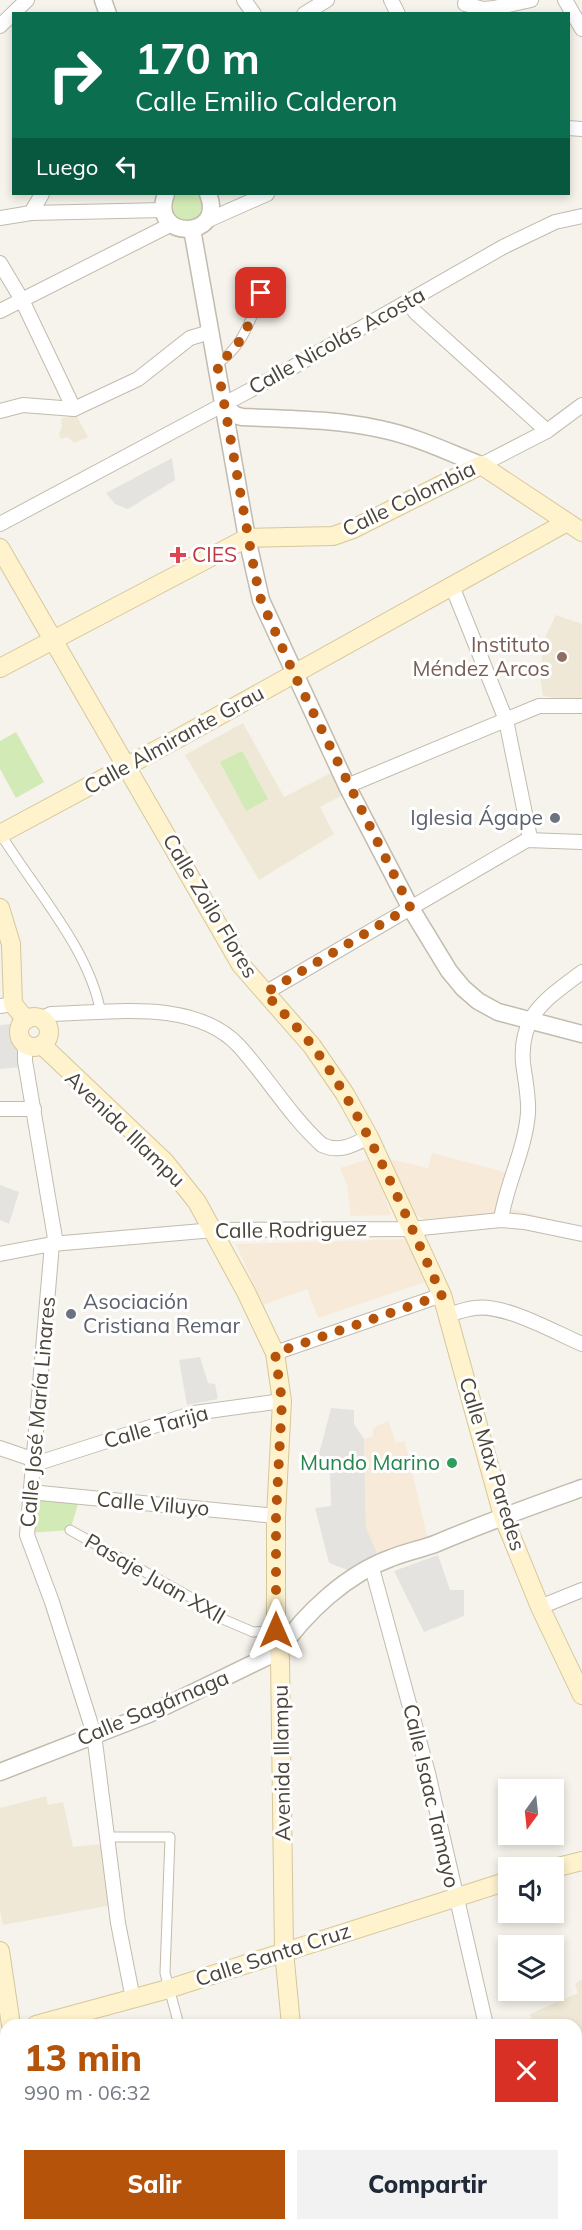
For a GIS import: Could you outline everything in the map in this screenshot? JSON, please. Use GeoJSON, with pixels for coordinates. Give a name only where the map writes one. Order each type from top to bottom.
{"type":"FeatureCollection","features":[{"type":"Feature","properties":{"kind":"main road"},"geometry":{"type":"LineString","coordinates":[[481,465],[574,527]]}},
{"type":"Feature","properties":{"kind":"main road","name":"Calle Colombia"},"geometry":{"type":"LineString","coordinates":[[0,668],[52,638],[247,538],[333,536],[353,529],[481,465]]}},
{"type":"Feature","properties":{"kind":"main road","name":"Calle Almirante Grau"},"geometry":{"type":"LineString","coordinates":[[0,833],[128,766],[452,586],[574,527]]}},
{"type":"Feature","properties":{"kind":"main road","name":"Calle Zoilo Flores"},"geometry":{"type":"LineString","coordinates":[[0,548],[241,965],[312,1046],[345,1094],[369,1137],[411,1229]]}},
{"type":"Feature","properties":{"kind":"main road"},"geometry":{"type":"LineString","coordinates":[[0,908],[11,944],[6,1005],[34,1019],[49,1032],[33,1045],[19,1035],[21,1024],[34,1019]]}},
{"type":"Feature","properties":{"kind":"main road","name":"Avenida Illampu"},"geometry":{"type":"LineString","coordinates":[[33,1045],[165,1162],[197,1202],[214,1230],[275,1353],[282,1401],[276,1516],[276,1630],[279,1651],[284,1951],[290,2019]]}},
{"type":"Feature","properties":{"kind":"main road","name":"Calle Max Paredes"},"geometry":{"type":"LineString","coordinates":[[411,1229],[442,1295],[503,1516],[540,1607],[582,1695]]}},
{"type":"Feature","properties":{"kind":"main road"},"geometry":{"type":"LineString","coordinates":[[564,1866],[582,1861]]}},
{"type":"Feature","properties":{"kind":"main road","name":"Calle Santa Cruz"},"geometry":{"type":"LineString","coordinates":[[58,2019],[168,1989],[498,1884]]}},
{"type":"Feature","properties":{"kind":"main road"},"geometry":{"type":"LineString","coordinates":[[0,1951],[10,2019]]}},
{"type":"Feature","properties":{"kind":"street"},"geometry":{"type":"LineString","coordinates":[[15,12],[27,0]]}},
{"type":"Feature","properties":{"kind":"street"},"geometry":{"type":"LineString","coordinates":[[307,12],[327,0]]}},
{"type":"Feature","properties":{"kind":"street"},"geometry":{"type":"LineString","coordinates":[[464,6],[483,9],[531,0]]}},
{"type":"Feature","properties":{"kind":"street"},"geometry":{"type":"LineString","coordinates":[[565,0],[582,29]]}},
{"type":"Feature","properties":{"kind":"street"},"geometry":{"type":"LineString","coordinates":[[0,26],[12,14]]}},
{"type":"Feature","properties":{"kind":"street"},"geometry":{"type":"LineString","coordinates":[[31,213],[41,195]]}},
{"type":"Feature","properties":{"kind":"street"},"geometry":{"type":"LineString","coordinates":[[208,195],[211,208],[199,225],[210,332],[247,538],[261,600],[347,786],[410,907],[449,971],[478,1001],[498,1012],[582,1034]]}},
{"type":"Feature","properties":{"kind":"street"},"geometry":{"type":"LineString","coordinates":[[199,225],[265,195]]}},
{"type":"Feature","properties":{"kind":"street"},"geometry":{"type":"LineString","coordinates":[[0,311],[22,300],[167,209]]}},
{"type":"Feature","properties":{"kind":"street"},"geometry":{"type":"LineString","coordinates":[[0,218],[31,213],[167,209],[199,225]]}},
{"type":"Feature","properties":{"kind":"street","name":"Calle Nicolás Acosta"},"geometry":{"type":"LineString","coordinates":[[0,524],[223,405],[503,247],[555,222],[582,216]]}},
{"type":"Feature","properties":{"kind":"street"},"geometry":{"type":"LineString","coordinates":[[0,263],[22,300],[74,409]]}},
{"type":"Feature","properties":{"kind":"street"},"geometry":{"type":"LineString","coordinates":[[217,364],[229,356],[245,337],[261,293],[276,278]]}},
{"type":"Feature","properties":{"kind":"street"},"geometry":{"type":"LineString","coordinates":[[409,302],[415,312],[547,431]]}},
{"type":"Feature","properties":{"kind":"street"},"geometry":{"type":"LineString","coordinates":[[0,411],[23,405],[74,409],[138,379],[189,338],[210,332]]}},
{"type":"Feature","properties":{"kind":"street"},"geometry":{"type":"LineString","coordinates":[[223,405],[235,416],[338,421],[382,429],[410,437],[481,465]]}},
{"type":"Feature","properties":{"kind":"street","name":"Calle Colombia"},"geometry":{"type":"LineString","coordinates":[[481,465],[547,431],[582,405]]}},
{"type":"Feature","properties":{"kind":"street"},"geometry":{"type":"LineString","coordinates":[[452,586],[506,720],[530,838]]}},
{"type":"Feature","properties":{"kind":"street"},"geometry":{"type":"LineString","coordinates":[[347,786],[539,706],[582,706]]}},
{"type":"Feature","properties":{"kind":"street"},"geometry":{"type":"LineString","coordinates":[[0,833],[81,957],[98,997],[101,1014]]}},
{"type":"Feature","properties":{"kind":"street"},"geometry":{"type":"LineString","coordinates":[[265,993],[530,838],[582,842]]}},
{"type":"Feature","properties":{"kind":"street"},"geometry":{"type":"LineString","coordinates":[[501,1220],[503,1204],[522,1149],[528,1112],[523,1055],[529,1021],[544,1002],[582,972]]}},
{"type":"Feature","properties":{"kind":"street"},"geometry":{"type":"LineString","coordinates":[[34,1019],[51,1014],[170,1012],[210,1023],[239,1046],[322,1145],[336,1149],[346,1148],[369,1137]]}},
{"type":"Feature","properties":{"kind":"street","name":"Calle José María Linares"},"geometry":{"type":"LineString","coordinates":[[33,1045],[25,1061],[55,1238],[52,1244],[27,1535],[52,1602],[94,1734],[118,1923],[133,1999]]}},
{"type":"Feature","properties":{"kind":"street"},"geometry":{"type":"LineString","coordinates":[[0,1109],[34,1108]]}},
{"type":"Feature","properties":{"kind":"street","name":"Calle Rodriguez"},"geometry":{"type":"LineString","coordinates":[[0,1254],[52,1244],[214,1230],[411,1229],[501,1220],[524,1222],[582,1234]]}},
{"type":"Feature","properties":{"kind":"street"},"geometry":{"type":"LineString","coordinates":[[275,1353],[442,1295]]}},
{"type":"Feature","properties":{"kind":"street"},"geometry":{"type":"LineString","coordinates":[[448,1315],[477,1307],[495,1309],[525,1319],[582,1344]]}},
{"type":"Feature","properties":{"kind":"street","name":"Calle Tarija"},"geometry":{"type":"LineString","coordinates":[[32,1462],[194,1413],[282,1401]]}},
{"type":"Feature","properties":{"kind":"street"},"geometry":{"type":"LineString","coordinates":[[0,1448],[32,1462]]}},
{"type":"Feature","properties":{"kind":"street","name":"Calle Sagárnaga"},"geometry":{"type":"LineString","coordinates":[[0,1772],[149,1713],[279,1651],[290,1635],[326,1598],[390,1558],[420,1550],[503,1516],[582,1488]]}},
{"type":"Feature","properties":{"kind":"street","name":"Calle Viluyo"},"geometry":{"type":"LineString","coordinates":[[30,1492],[276,1516]]}},
{"type":"Feature","properties":{"kind":"street","name":"Pasaje Juan XXII"},"geometry":{"type":"LineString","coordinates":[[70,1530],[190,1597],[225,1620],[253,1632],[276,1630]]}},
{"type":"Feature","properties":{"kind":"street","name":"Calle Isaac Tamayo"},"geometry":{"type":"LineString","coordinates":[[372,1568],[428,1773],[454,1896],[485,2019]]}},
{"type":"Feature","properties":{"kind":"street"},"geometry":{"type":"LineString","coordinates":[[540,1607],[582,1590]]}},
{"type":"Feature","properties":{"kind":"street"},"geometry":{"type":"LineString","coordinates":[[107,1837],[170,1837],[165,1973],[177,2019]]}},
{"type":"Feature","properties":{"kind":"shaded area"},"geometry":{"type":"Polygon","coordinates":[[[75,413],[88,437],[74,443],[68,437],[61,439],[59,434],[62,427],[61,419],[75,413]]]}},
{"type":"Feature","properties":{"kind":"shaded area"},"geometry":{"type":"Polygon","coordinates":[[[172,458],[175,480],[128,509],[115,504],[106,493],[172,458]]]}},
{"type":"Feature","properties":{"kind":"shaded area","name":"Instituto Méndez Arcos"},"geometry":{"type":"Polygon","coordinates":[[[556,615],[582,624],[582,702],[543,696],[540,674],[544,640],[556,615]]]}},
{"type":"Feature","properties":{"kind":"shaded area"},"geometry":{"type":"Polygon","coordinates":[[[243,723],[284,797],[331,773],[343,795],[320,807],[334,834],[259,880],[185,755],[243,723]]]}},
{"type":"Feature","properties":{"kind":"shaded area"},"geometry":{"type":"Polygon","coordinates":[[[13,1024],[20,1067],[0,1069],[0,1025],[13,1024]]]}},
{"type":"Feature","properties":{"kind":"shaded area"},"geometry":{"type":"Polygon","coordinates":[[[432,1153],[508,1173],[495,1214],[424,1219],[414,1214],[389,1159],[428,1168],[432,1153]]]}},
{"type":"Feature","properties":{"kind":"shaded area"},"geometry":{"type":"Polygon","coordinates":[[[368,1159],[391,1215],[351,1216],[347,1185],[340,1168],[368,1159]]]}},
{"type":"Feature","properties":{"kind":"shaded area"},"geometry":{"type":"Polygon","coordinates":[[[0,1185],[19,1192],[9,1224],[0,1220],[0,1185]]]}},
{"type":"Feature","properties":{"kind":"shaded area"},"geometry":{"type":"Polygon","coordinates":[[[512,1209],[582,1227],[510,1215],[512,1209]]]}},
{"type":"Feature","properties":{"kind":"shaded area"},"geometry":{"type":"Polygon","coordinates":[[[411,1239],[428,1281],[318,1318],[307,1289],[263,1305],[236,1244],[411,1239]]]}},
{"type":"Feature","properties":{"kind":"shaded area"},"geometry":{"type":"Polygon","coordinates":[[[200,1357],[208,1383],[215,1384],[218,1399],[187,1405],[179,1360],[200,1357]]]}},
{"type":"Feature","properties":{"kind":"shaded area"},"geometry":{"type":"Polygon","coordinates":[[[331,1408],[354,1410],[354,1424],[364,1439],[366,1527],[379,1559],[356,1573],[329,1563],[315,1508],[331,1506],[330,1471],[319,1454],[331,1408]]]}},
{"type":"Feature","properties":{"kind":"shaded area"},"geometry":{"type":"Polygon","coordinates":[[[388,1421],[396,1443],[405,1441],[428,1540],[379,1559],[366,1527],[364,1439],[373,1436],[373,1428],[388,1421]]]}},
{"type":"Feature","properties":{"kind":"shaded area"},"geometry":{"type":"Polygon","coordinates":[[[438,1555],[450,1590],[464,1590],[464,1616],[424,1632],[394,1571],[438,1555]]]}},
{"type":"Feature","properties":{"kind":"shaded area"},"geometry":{"type":"Polygon","coordinates":[[[46,1796],[48,1805],[63,1802],[73,1847],[103,1844],[112,1905],[3,1925],[0,1911],[0,1808],[46,1796]]]}},
{"type":"Feature","properties":{"kind":"shaded area"},"geometry":{"type":"Polygon","coordinates":[[[582,1979],[582,2019],[531,2019],[530,2014],[578,1993],[575,1984],[582,1979]]]}},
{"type":"Feature","properties":{"kind":"green space"},"geometry":{"type":"Polygon","coordinates":[[[170,195],[204,195],[203,219],[178,224],[167,202],[170,195]]]}},
{"type":"Feature","properties":{"kind":"green space"},"geometry":{"type":"Polygon","coordinates":[[[16,732],[44,782],[16,798],[0,769],[0,741],[16,732]]]}},
{"type":"Feature","properties":{"kind":"green space"},"geometry":{"type":"Polygon","coordinates":[[[242,751],[268,799],[246,811],[220,762],[242,751]]]}},
{"type":"Feature","properties":{"kind":"green space"},"geometry":{"type":"Polygon","coordinates":[[[37,1493],[80,1498],[70,1530],[28,1533],[37,1493]]]}},
{"type":"Feature","properties":{"kind":"place","name":"CIES"},"geometry":{"type":"Point","coordinates":[178,555]}},
{"type":"Feature","properties":{"kind":"place","name":"Instituto Méndez Arcos"},"geometry":{"type":"Point","coordinates":[562,657]}},
{"type":"Feature","properties":{"kind":"place","name":"Iglesia Ágape"},"geometry":{"type":"Point","coordinates":[555,818]}},
{"type":"Feature","properties":{"kind":"place","name":"Asociación Cristiana Remar"},"geometry":{"type":"Point","coordinates":[71,1314]}},
{"type":"Feature","properties":{"kind":"place","name":"Mundo Marino"},"geometry":{"type":"Point","coordinates":[452,1463]}},
{"type":"Feature","properties":{"kind":"route"},"geometry":{"type":"LineString","coordinates":[[261,293],[245,337],[229,356],[217,364],[247,538],[261,600],[347,786],[410,907],[265,993],[312,1046],[345,1094],[380,1159],[442,1295],[275,1353],[282,1401],[276,1516],[276,1630]]}}]}
